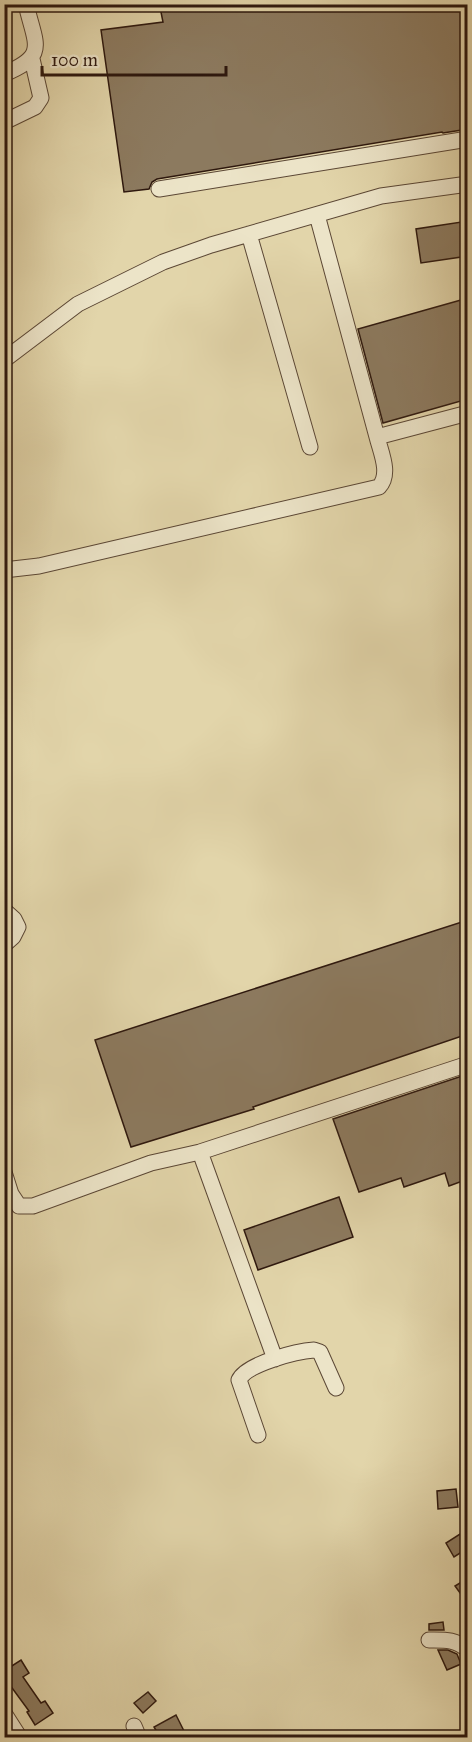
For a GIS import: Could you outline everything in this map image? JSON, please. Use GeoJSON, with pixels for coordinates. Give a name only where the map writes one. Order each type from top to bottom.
{"type":"FeatureCollection","features":[{"type":"Feature","properties":{"kind":"street"},"geometry":{"type":"LineString","coordinates":[[4,122],[35,107],[41,98],[32,59],[36,50],[26,4]]}},
{"type":"Feature","properties":{"kind":"street"},"geometry":{"type":"LineString","coordinates":[[4,74],[32,59]]}},
{"type":"Feature","properties":{"kind":"street"},"geometry":{"type":"LineString","coordinates":[[159,189],[468,139]]}},
{"type":"Feature","properties":{"kind":"street"},"geometry":{"type":"LineString","coordinates":[[4,360],[78,304],[163,262],[249,234],[381,196],[468,184]]}},
{"type":"Feature","properties":{"kind":"street"},"geometry":{"type":"LineString","coordinates":[[4,570],[39,566],[378,487],[384,481],[385,473],[377,437],[317,215]]}},
{"type":"Feature","properties":{"kind":"street"},"geometry":{"type":"LineString","coordinates":[[249,234],[310,447]]}},
{"type":"Feature","properties":{"kind":"street"},"geometry":{"type":"LineString","coordinates":[[377,437],[468,413]]}},
{"type":"Feature","properties":{"kind":"street"},"geometry":{"type":"LineString","coordinates":[[4,910],[14,919],[18,927],[13,937],[4,945]]}},
{"type":"Feature","properties":{"kind":"street"},"geometry":{"type":"LineString","coordinates":[[4,1172],[11,1194],[19,1206],[33,1206],[151,1163],[200,1152],[468,1064]]}},
{"type":"Feature","properties":{"kind":"street"},"geometry":{"type":"LineString","coordinates":[[200,1152],[275,1359]]}},
{"type":"Feature","properties":{"kind":"street"},"geometry":{"type":"LineString","coordinates":[[258,1435],[239,1380],[241,1375],[275,1359],[305,1351],[320,1352],[336,1388]]}},
{"type":"Feature","properties":{"kind":"street"},"geometry":{"type":"LineString","coordinates":[[429,1640],[449,1640],[459,1643],[468,1650]]}},
{"type":"Feature","properties":{"kind":"street"},"geometry":{"type":"LineString","coordinates":[[4,1713],[20,1737]]}},
{"type":"Feature","properties":{"kind":"building"},"geometry":{"type":"Polygon","coordinates":[[[180,4],[468,4],[468,129],[157,179],[152,182],[149,189],[124,192],[101,30],[163,22],[160,7],[180,4]]]}},
{"type":"Feature","properties":{"kind":"building"},"geometry":{"type":"Polygon","coordinates":[[[468,221],[468,256],[421,263],[416,229],[468,221]]]}},
{"type":"Feature","properties":{"kind":"building"},"geometry":{"type":"Polygon","coordinates":[[[468,298],[468,399],[383,423],[358,329],[468,298]]]}},
{"type":"Feature","properties":{"kind":"building"},"geometry":{"type":"Polygon","coordinates":[[[468,920],[468,1034],[253,1107],[254,1109],[131,1147],[95,1040],[468,920]]]}},
{"type":"Feature","properties":{"kind":"building"},"geometry":{"type":"Polygon","coordinates":[[[468,1074],[468,1179],[449,1186],[445,1173],[404,1187],[401,1178],[359,1192],[333,1119],[468,1074]]]}},
{"type":"Feature","properties":{"kind":"building"},"geometry":{"type":"Polygon","coordinates":[[[339,1197],[353,1237],[258,1270],[244,1230],[339,1197]]]}},
{"type":"Feature","properties":{"kind":"building"},"geometry":{"type":"Polygon","coordinates":[[[456,1489],[458,1507],[438,1509],[437,1491],[456,1489]]]}},
{"type":"Feature","properties":{"kind":"building"},"geometry":{"type":"Polygon","coordinates":[[[460,1534],[463,1539],[468,1536],[468,1548],[454,1557],[446,1543],[460,1534]]]}},
{"type":"Feature","properties":{"kind":"building"},"geometry":{"type":"Polygon","coordinates":[[[468,1578],[468,1604],[455,1586],[468,1578]]]}},
{"type":"Feature","properties":{"kind":"building"},"geometry":{"type":"Polygon","coordinates":[[[443,1622],[444,1630],[429,1630],[429,1624],[443,1622]]]}},
{"type":"Feature","properties":{"kind":"building"},"geometry":{"type":"Polygon","coordinates":[[[438,1650],[448,1650],[457,1654],[461,1664],[447,1670],[438,1650]]]}},
{"type":"Feature","properties":{"kind":"building"},"geometry":{"type":"Polygon","coordinates":[[[21,1660],[29,1673],[23,1677],[41,1703],[45,1701],[53,1713],[35,1725],[27,1712],[29,1711],[4,1677],[4,1671],[21,1660]]]}},
{"type":"Feature","properties":{"kind":"building"},"geometry":{"type":"Polygon","coordinates":[[[148,1692],[156,1701],[143,1713],[134,1703],[148,1692]]]}},
{"type":"Feature","properties":{"kind":"building"},"geometry":{"type":"Polygon","coordinates":[[[176,1715],[187,1737],[160,1737],[154,1727],[176,1715]]]}}]}
